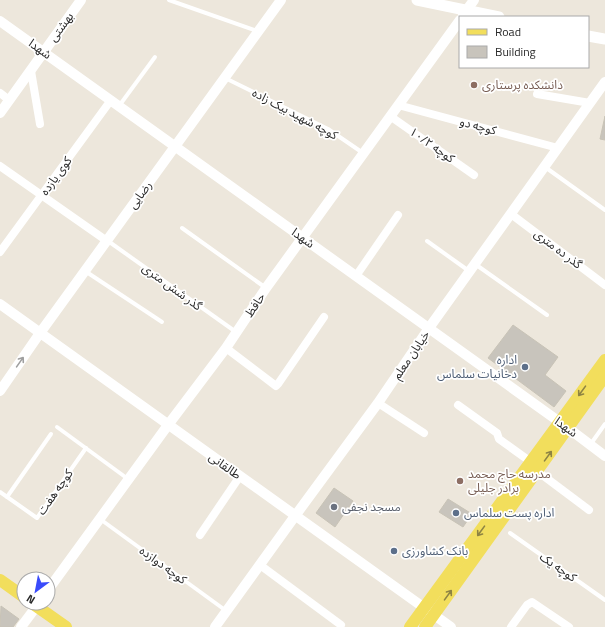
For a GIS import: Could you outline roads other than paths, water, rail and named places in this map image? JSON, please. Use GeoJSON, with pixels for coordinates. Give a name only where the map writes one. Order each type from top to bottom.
{"type":"FeatureCollection","features":[{"type":"Feature","properties":{"kind":"main road"},"geometry":{"type":"LineString","coordinates":[[417,0],[464,14],[487,16]]}},
{"type":"Feature","properties":{"kind":"main road"},"geometry":{"type":"LineString","coordinates":[[589,36],[605,39]]}},
{"type":"Feature","properties":{"kind":"main road"},"geometry":{"type":"LineString","coordinates":[[410,627],[429,612],[564,425],[605,360]]}},
{"type":"Feature","properties":{"kind":"main road"},"geometry":{"type":"LineString","coordinates":[[564,425],[605,376]]}},
{"type":"Feature","properties":{"kind":"main road"},"geometry":{"type":"LineString","coordinates":[[0,580],[16,591]]}},
{"type":"Feature","properties":{"kind":"main road"},"geometry":{"type":"LineString","coordinates":[[45,611],[66,627]]}},
{"type":"Feature","properties":{"kind":"main road"},"geometry":{"type":"LineString","coordinates":[[425,627],[429,612]]}},
{"type":"Feature","properties":{"kind":"street","name":"بهشتی"},"geometry":{"type":"LineString","coordinates":[[0,113],[81,0]]}},
{"type":"Feature","properties":{"kind":"street","name":"رضایی"},"geometry":{"type":"LineString","coordinates":[[0,391],[40,333],[281,0]]}},
{"type":"Feature","properties":{"kind":"street"},"geometry":{"type":"LineString","coordinates":[[464,14],[474,0]]}},
{"type":"Feature","properties":{"kind":"street","name":"شهدا"},"geometry":{"type":"LineString","coordinates":[[0,21],[564,425],[605,456]]}},
{"type":"Feature","properties":{"kind":"street","name":"حافظ"},"geometry":{"type":"LineString","coordinates":[[56,579],[168,424],[226,348],[266,288],[459,21]]}},
{"type":"Feature","properties":{"kind":"street"},"geometry":{"type":"LineString","coordinates":[[31,70],[40,124]]}},
{"type":"Feature","properties":{"kind":"street","name":"خیابان معلم"},"geometry":{"type":"LineString","coordinates":[[215,627],[378,403],[429,328],[605,82]]}},
{"type":"Feature","properties":{"kind":"street"},"geometry":{"type":"LineString","coordinates":[[0,94],[9,100]]}},
{"type":"Feature","properties":{"kind":"street"},"geometry":{"type":"LineString","coordinates":[[537,94],[590,103]]}},
{"type":"Feature","properties":{"kind":"street","name":"کوی یازده"},"geometry":{"type":"LineString","coordinates":[[0,252],[42,195],[115,103]]}},
{"type":"Feature","properties":{"kind":"street","name":"کوچه دو"},"geometry":{"type":"LineString","coordinates":[[398,105],[558,148]]}},
{"type":"Feature","properties":{"kind":"street","name":"کوچه ۱۰/۲"},"geometry":{"type":"LineString","coordinates":[[390,116],[474,175]]}},
{"type":"Feature","properties":{"kind":"street"},"geometry":{"type":"LineString","coordinates":[[0,166],[107,240]]}},
{"type":"Feature","properties":{"kind":"street","name":"گذر ده متری"},"geometry":{"type":"LineString","coordinates":[[511,214],[605,285]]}},
{"type":"Feature","properties":{"kind":"street"},"geometry":{"type":"LineString","coordinates":[[356,276],[398,215]]}},
{"type":"Feature","properties":{"kind":"street","name":"طالقانی"},"geometry":{"type":"LineString","coordinates":[[0,304],[450,627]]}},
{"type":"Feature","properties":{"kind":"street"},"geometry":{"type":"LineString","coordinates":[[226,348],[276,386],[324,317]]}},
{"type":"Feature","properties":{"kind":"street"},"geometry":{"type":"LineString","coordinates":[[378,403],[424,433]]}},
{"type":"Feature","properties":{"kind":"street"},"geometry":{"type":"LineString","coordinates":[[458,405],[497,433],[499,439],[589,510]]}},
{"type":"Feature","properties":{"kind":"street"},"geometry":{"type":"LineString","coordinates":[[200,535],[240,476]]}},
{"type":"Feature","properties":{"kind":"street"},"geometry":{"type":"LineString","coordinates":[[260,565],[341,625]]}},
{"type":"Feature","properties":{"kind":"street"},"geometry":{"type":"LineString","coordinates":[[511,627],[527,605],[532,602],[569,627]]}},
{"type":"Feature","properties":{"kind":"street"},"geometry":{"type":"LineString","coordinates":[[21,627],[31,611]]}},
{"type":"Feature","properties":{"kind":"lane"},"geometry":{"type":"LineString","coordinates":[[169,0],[258,31]]}},
{"type":"Feature","properties":{"kind":"lane"},"geometry":{"type":"LineString","coordinates":[[115,103],[156,57]]}},
{"type":"Feature","properties":{"kind":"lane","name":"کوچه شهید بیک زاده"},"geometry":{"type":"LineString","coordinates":[[225,78],[328,129],[363,153]]}},
{"type":"Feature","properties":{"kind":"lane"},"geometry":{"type":"LineString","coordinates":[[544,166],[605,210]]}},
{"type":"Feature","properties":{"kind":"lane"},"geometry":{"type":"LineString","coordinates":[[182,228],[266,288]]}},
{"type":"Feature","properties":{"kind":"lane","name":"گذر شش متری"},"geometry":{"type":"LineString","coordinates":[[107,240],[236,333]]}},
{"type":"Feature","properties":{"kind":"lane"},"geometry":{"type":"LineString","coordinates":[[427,241],[547,315]]}},
{"type":"Feature","properties":{"kind":"lane"},"geometry":{"type":"LineString","coordinates":[[85,271],[162,322]]}},
{"type":"Feature","properties":{"kind":"lane"},"geometry":{"type":"LineString","coordinates":[[590,445],[605,424]]}},
{"type":"Feature","properties":{"kind":"lane"},"geometry":{"type":"LineString","coordinates":[[58,427],[128,479]]}},
{"type":"Feature","properties":{"kind":"lane"},"geometry":{"type":"LineString","coordinates":[[7,497],[51,434]]}},
{"type":"Feature","properties":{"kind":"lane","name":"کوچه هفت"},"geometry":{"type":"LineString","coordinates":[[0,492],[37,518],[86,448]]}},
{"type":"Feature","properties":{"kind":"lane","name":"کوچه دوازده"},"geometry":{"type":"LineString","coordinates":[[99,519],[226,611]]}},
{"type":"Feature","properties":{"kind":"lane","name":"کوچه یک"},"geometry":{"type":"LineString","coordinates":[[510,533],[605,600]]}},
{"type":"Feature","properties":{"kind":"place","name":"دانشکده پرستاری"},"geometry":{"type":"Point","coordinates":[474,85]}},
{"type":"Feature","properties":{"kind":"place","name":"اداره دخانیات سلماس"},"geometry":{"type":"Point","coordinates":[525,367]}},
{"type":"Feature","properties":{"kind":"place","name":"مدرسه حاج محمد برادر جلیلی"},"geometry":{"type":"Point","coordinates":[460,481]}},
{"type":"Feature","properties":{"kind":"place","name":"مسجد نجفی"},"geometry":{"type":"Point","coordinates":[334,507]}},
{"type":"Feature","properties":{"kind":"place","name":"اداره پست سلماس"},"geometry":{"type":"Point","coordinates":[456,513]}},
{"type":"Feature","properties":{"kind":"place","name":"بانک کشاورزی"},"geometry":{"type":"Point","coordinates":[394,551]}}]}
